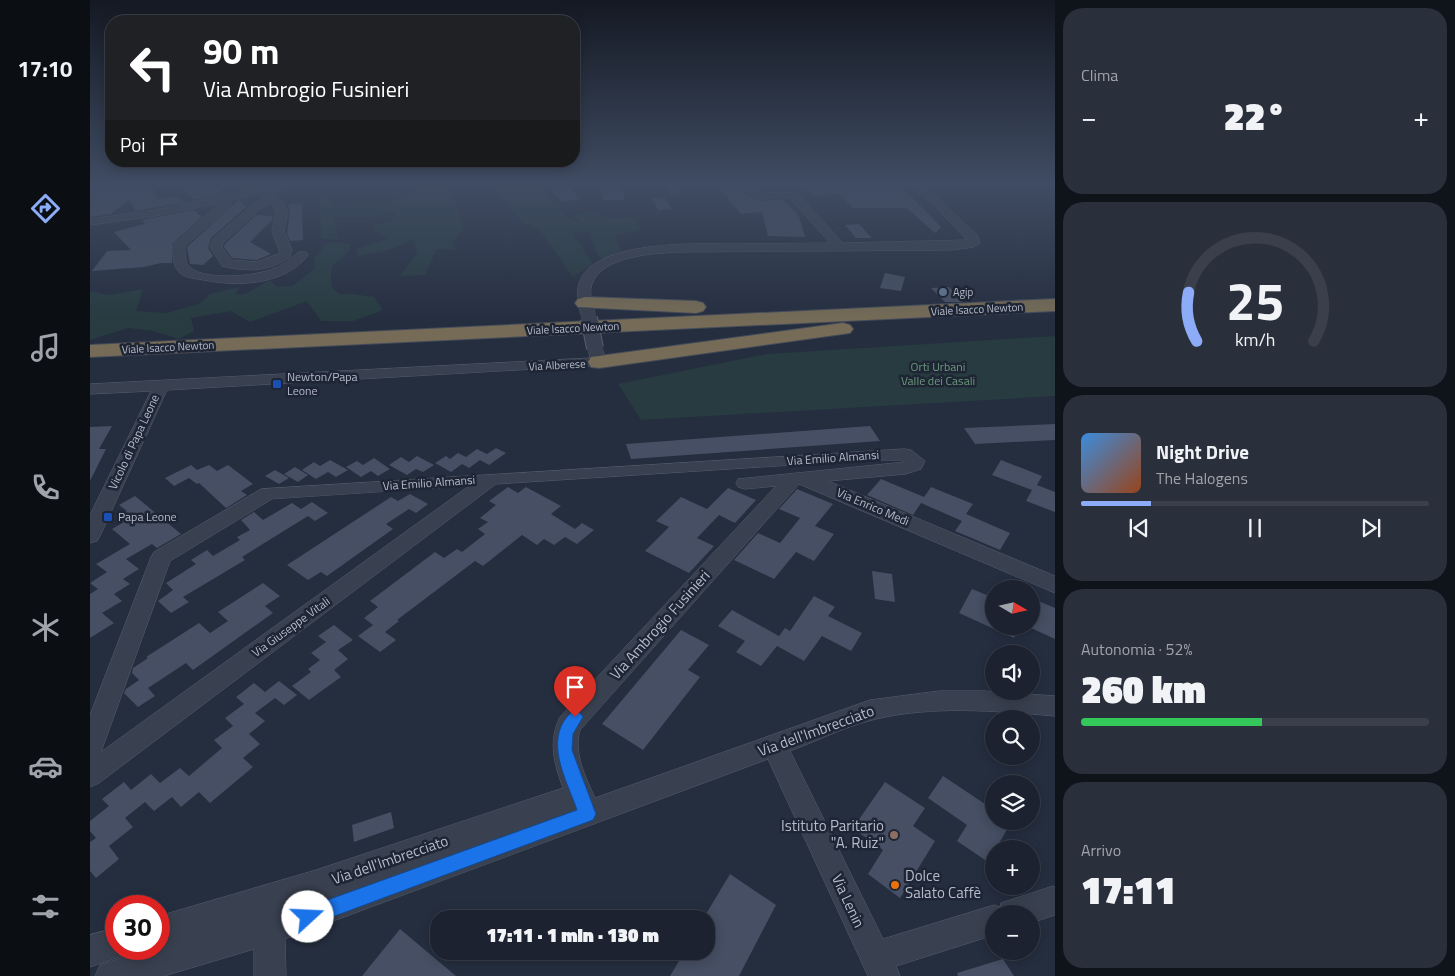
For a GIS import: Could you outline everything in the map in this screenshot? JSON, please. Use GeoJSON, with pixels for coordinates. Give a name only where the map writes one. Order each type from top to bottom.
{"type":"FeatureCollection","features":[{"type":"Feature","properties":{"kind":"highway","name":"Viale Isacco Newton"},"geometry":{"type":"LineString","coordinates":[[90,360],[869,319],[1055,305]]}},
{"type":"Feature","properties":{"kind":"highway"},"geometry":{"type":"LineString","coordinates":[[587,311],[869,319]]}},
{"type":"Feature","properties":{"kind":"highway","name":"Viale Isacco Newton"},"geometry":{"type":"LineString","coordinates":[[90,351],[869,319],[1055,315]]}},
{"type":"Feature","properties":{"kind":"highway"},"geometry":{"type":"LineString","coordinates":[[597,355],[794,338],[869,319]]}},
{"type":"Feature","properties":{"kind":"street"},"geometry":{"type":"LineString","coordinates":[[196,231],[179,245],[179,260],[186,271],[212,278],[254,277],[282,270],[294,264],[302,255]]}},
{"type":"Feature","properties":{"kind":"street"},"geometry":{"type":"LineString","coordinates":[[230,231],[217,242],[216,247],[226,263],[234,266],[252,267],[286,254],[278,231]]}},
{"type":"Feature","properties":{"kind":"street"},"geometry":{"type":"LineString","coordinates":[[826,231],[840,246]]}},
{"type":"Feature","properties":{"kind":"street","name":"Via Alberese"},"geometry":{"type":"LineString","coordinates":[[161,386],[597,355],[587,311],[584,286],[591,273],[615,259],[641,251],[682,248],[952,246],[974,243],[973,238],[966,231]]}},
{"type":"Feature","properties":{"kind":"street","name":"Vicolo di Papa Leone"},"geometry":{"type":"LineString","coordinates":[[90,389],[161,386],[90,536]]}},
{"type":"Feature","properties":{"kind":"street","name":"Via Emilio Almansi"},"geometry":{"type":"LineString","coordinates":[[90,748],[161,557],[268,493],[870,455],[905,454],[916,460]]}},
{"type":"Feature","properties":{"kind":"street","name":"Via Enrico Medi"},"geometry":{"type":"LineString","coordinates":[[797,477],[906,468],[915,465],[916,460]]}},
{"type":"Feature","properties":{"kind":"street"},"geometry":{"type":"LineString","coordinates":[[745,483],[797,477]]}},
{"type":"Feature","properties":{"kind":"street","name":"Via Enrico Medi"},"geometry":{"type":"LineString","coordinates":[[797,477],[1055,586]]}},
{"type":"Feature","properties":{"kind":"street","name":"Via Ambrogio Fusinieri"},"geometry":{"type":"LineString","coordinates":[[587,814],[564,750],[565,733],[575,717],[797,477]]}},
{"type":"Feature","properties":{"kind":"street","name":"Via Giuseppe Vitali"},"geometry":{"type":"LineString","coordinates":[[90,775],[492,479]]}},
{"type":"Feature","properties":{"kind":"street","name":"Via dell'Imbrecciato"},"geometry":{"type":"LineString","coordinates":[[111,976],[269,930],[851,716],[900,704],[971,700],[1055,706]]}},
{"type":"Feature","properties":{"kind":"street","name":"Via Lenin"},"geometry":{"type":"LineString","coordinates":[[774,745],[879,966]]}},
{"type":"Feature","properties":{"kind":"street","name":"Via dell'Imbrecciato"},"geometry":{"type":"LineString","coordinates":[[170,928],[316,885],[564,800],[587,814]]}},
{"type":"Feature","properties":{"kind":"street"},"geometry":{"type":"LineString","coordinates":[[1040,905],[1053,901]]}},
{"type":"Feature","properties":{"kind":"street"},"geometry":{"type":"LineString","coordinates":[[879,966],[985,924]]}},
{"type":"Feature","properties":{"kind":"street"},"geometry":{"type":"LineString","coordinates":[[269,930],[270,976]]}},
{"type":"Feature","properties":{"kind":"street"},"geometry":{"type":"LineString","coordinates":[[90,950],[105,946]]}},
{"type":"Feature","properties":{"kind":"green space"},"geometry":{"type":"Polygon","coordinates":[[[321,231],[337,231],[339,240],[321,238],[321,231]]]}},
{"type":"Feature","properties":{"kind":"green space"},"geometry":{"type":"Polygon","coordinates":[[[377,231],[462,231],[452,243],[457,250],[437,249],[425,275],[399,276],[417,254],[414,239],[389,250],[357,256],[356,249],[389,238],[380,235],[377,231]]]}},
{"type":"Feature","properties":{"kind":"green space"},"geometry":{"type":"Polygon","coordinates":[[[540,231],[639,231],[614,236],[621,250],[605,261],[597,254],[590,232],[573,233],[593,264],[573,277],[540,231]]]}},
{"type":"Feature","properties":{"kind":"green space"},"geometry":{"type":"Polygon","coordinates":[[[339,242],[351,245],[348,252],[334,264],[331,277],[332,288],[340,294],[374,297],[383,310],[353,321],[321,321],[307,301],[250,322],[231,311],[191,318],[194,331],[179,339],[153,331],[128,328],[90,340],[90,291],[109,295],[143,289],[136,311],[166,313],[199,304],[210,294],[239,287],[235,295],[245,294],[270,280],[277,287],[293,286],[315,268],[314,258],[327,243],[339,242]]]}},
{"type":"Feature","properties":{"kind":"green space","name":"Orti Urbani Valle dei Casali"},"geometry":{"type":"Polygon","coordinates":[[[1055,336],[1055,396],[641,420],[618,384],[767,354],[1055,336]]]}},
{"type":"Feature","properties":{"kind":"building"},"geometry":{"type":"Polygon","coordinates":[[[187,231],[172,244],[172,263],[92,271],[107,251],[131,250],[114,232],[187,231]]]}},
{"type":"Feature","properties":{"kind":"building"},"geometry":{"type":"Polygon","coordinates":[[[205,231],[219,231],[211,238],[208,248],[213,256],[203,265],[190,264],[187,247],[205,231]]]}},
{"type":"Feature","properties":{"kind":"building"},"geometry":{"type":"Polygon","coordinates":[[[239,231],[261,231],[250,242],[271,254],[257,260],[232,258],[224,247],[239,231]]]}},
{"type":"Feature","properties":{"kind":"building"},"geometry":{"type":"Polygon","coordinates":[[[287,231],[303,231],[303,240],[290,241],[287,231]]]}},
{"type":"Feature","properties":{"kind":"building"},"geometry":{"type":"Polygon","coordinates":[[[767,231],[803,231],[805,237],[768,236],[767,231]]]}},
{"type":"Feature","properties":{"kind":"building"},"geometry":{"type":"Polygon","coordinates":[[[850,231],[865,231],[872,238],[856,238],[850,231]]]}},
{"type":"Feature","properties":{"kind":"building"},"geometry":{"type":"Polygon","coordinates":[[[885,273],[905,277],[901,291],[880,288],[885,273]]]}},
{"type":"Feature","properties":{"kind":"building"},"geometry":{"type":"Polygon","coordinates":[[[949,287],[963,302],[945,302],[931,288],[949,287]]]}},
{"type":"Feature","properties":{"kind":"building"},"geometry":{"type":"Polygon","coordinates":[[[1055,424],[1055,440],[975,444],[964,428],[1055,424]]]}},
{"type":"Feature","properties":{"kind":"building"},"geometry":{"type":"Polygon","coordinates":[[[112,426],[99,449],[106,449],[90,481],[90,427],[112,426]]]}},
{"type":"Feature","properties":{"kind":"building"},"geometry":{"type":"Polygon","coordinates":[[[870,426],[880,441],[631,459],[626,444],[870,426]]]}},
{"type":"Feature","properties":{"kind":"building"},"geometry":{"type":"Polygon","coordinates":[[[496,448],[506,453],[489,465],[480,460],[469,468],[462,464],[451,472],[435,463],[446,456],[450,459],[458,453],[466,457],[477,449],[487,454],[496,448]]]}},
{"type":"Feature","properties":{"kind":"building"},"geometry":{"type":"Polygon","coordinates":[[[417,456],[434,465],[423,472],[416,469],[407,475],[389,465],[401,457],[409,462],[417,456]]]}},
{"type":"Feature","properties":{"kind":"building"},"geometry":{"type":"Polygon","coordinates":[[[374,458],[390,469],[378,476],[371,471],[361,477],[346,467],[357,461],[363,465],[374,458]]]}},
{"type":"Feature","properties":{"kind":"building"},"geometry":{"type":"Polygon","coordinates":[[[330,460],[348,470],[336,477],[328,472],[316,479],[302,470],[314,462],[320,466],[330,460]]]}},
{"type":"Feature","properties":{"kind":"building"},"geometry":{"type":"Polygon","coordinates":[[[1001,460],[1042,476],[1037,485],[1055,492],[1055,512],[1026,501],[1032,490],[992,475],[1001,460]]]}},
{"type":"Feature","properties":{"kind":"building"},"geometry":{"type":"Polygon","coordinates":[[[191,465],[197,470],[209,465],[217,471],[228,465],[253,484],[241,491],[247,495],[226,508],[199,483],[197,484],[189,478],[174,486],[165,478],[191,465]]]}},
{"type":"Feature","properties":{"kind":"building"},"geometry":{"type":"Polygon","coordinates":[[[295,467],[308,475],[298,482],[284,474],[295,467]]]}},
{"type":"Feature","properties":{"kind":"building"},"geometry":{"type":"Polygon","coordinates":[[[275,470],[289,478],[279,484],[265,476],[275,470]]]}},
{"type":"Feature","properties":{"kind":"building"},"geometry":{"type":"Polygon","coordinates":[[[881,479],[924,497],[931,487],[973,504],[966,514],[1010,533],[1000,550],[955,531],[962,521],[921,503],[913,515],[867,495],[881,479]]]}},
{"type":"Feature","properties":{"kind":"building"},"geometry":{"type":"Polygon","coordinates":[[[508,487],[518,493],[526,487],[561,506],[551,514],[575,529],[582,523],[594,530],[577,544],[565,537],[554,545],[544,539],[537,545],[522,535],[483,566],[475,561],[397,620],[399,621],[385,632],[396,640],[380,652],[358,636],[373,625],[364,618],[378,607],[370,601],[435,552],[444,558],[457,549],[462,552],[485,534],[478,529],[488,522],[480,518],[496,505],[489,501],[508,487]]]}},
{"type":"Feature","properties":{"kind":"building"},"geometry":{"type":"Polygon","coordinates":[[[728,488],[756,500],[735,523],[719,515],[697,538],[714,546],[689,573],[645,551],[669,527],[656,521],[681,497],[707,509],[728,488]]]}},
{"type":"Feature","properties":{"kind":"building"},"geometry":{"type":"Polygon","coordinates":[[[797,489],[833,504],[815,526],[834,534],[814,561],[796,552],[774,579],[734,560],[758,533],[780,543],[800,518],[779,509],[797,489]]]}},
{"type":"Feature","properties":{"kind":"building"},"geometry":{"type":"Polygon","coordinates":[[[410,494],[428,504],[416,513],[409,509],[386,524],[393,529],[327,576],[321,572],[308,580],[287,565],[391,497],[398,501],[410,494]]]}},
{"type":"Feature","properties":{"kind":"building"},"geometry":{"type":"Polygon","coordinates":[[[135,496],[181,534],[157,548],[152,544],[126,559],[139,569],[123,579],[130,584],[114,594],[122,601],[102,613],[114,623],[90,638],[90,594],[98,589],[90,583],[107,572],[96,564],[130,544],[112,529],[124,522],[117,516],[127,511],[119,505],[135,496]]]}},
{"type":"Feature","properties":{"kind":"building"},"geometry":{"type":"Polygon","coordinates":[[[312,502],[328,513],[315,521],[308,516],[242,557],[245,560],[183,597],[189,602],[171,613],[158,601],[173,590],[166,583],[196,564],[191,560],[207,550],[213,556],[240,540],[237,537],[250,530],[241,520],[254,512],[263,520],[292,503],[301,509],[312,502]]]}},
{"type":"Feature","properties":{"kind":"building"},"geometry":{"type":"Polygon","coordinates":[[[872,571],[892,574],[895,602],[875,599],[872,571]]]}},
{"type":"Feature","properties":{"kind":"building"},"geometry":{"type":"Polygon","coordinates":[[[263,583],[280,596],[265,606],[273,613],[193,670],[186,663],[148,688],[155,696],[138,707],[124,693],[126,689],[139,680],[132,673],[133,668],[148,658],[146,657],[199,623],[210,633],[228,621],[218,612],[263,583]]]}},
{"type":"Feature","properties":{"kind":"building"},"geometry":{"type":"Polygon","coordinates":[[[972,589],[985,594],[985,625],[959,613],[972,589]]]}},
{"type":"Feature","properties":{"kind":"building"},"geometry":{"type":"Polygon","coordinates":[[[814,596],[835,607],[828,616],[862,633],[851,651],[822,636],[804,661],[777,646],[761,666],[736,652],[745,641],[718,626],[732,610],[779,636],[785,628],[790,631],[814,596]]]}},
{"type":"Feature","properties":{"kind":"building"},"geometry":{"type":"Polygon","coordinates":[[[1040,602],[1055,608],[1055,639],[1040,632],[1040,602]]]}},
{"type":"Feature","properties":{"kind":"building"},"geometry":{"type":"Polygon","coordinates":[[[334,625],[353,640],[338,650],[348,659],[334,670],[341,677],[309,700],[292,686],[311,672],[308,669],[320,660],[311,653],[326,642],[318,636],[334,625]]]}},
{"type":"Feature","properties":{"kind":"building"},"geometry":{"type":"Polygon","coordinates":[[[681,630],[709,645],[688,670],[700,677],[643,750],[602,724],[681,630]]]}},
{"type":"Feature","properties":{"kind":"building"},"geometry":{"type":"Polygon","coordinates":[[[279,681],[297,695],[284,705],[275,698],[255,713],[265,721],[249,734],[260,744],[243,758],[253,767],[210,803],[199,792],[181,807],[172,797],[154,811],[145,802],[125,818],[133,827],[109,846],[119,859],[96,878],[90,871],[90,842],[96,838],[90,831],[90,821],[109,806],[102,799],[124,782],[131,790],[151,774],[160,783],[180,768],[189,776],[222,748],[214,740],[233,726],[225,718],[244,704],[236,697],[254,683],[265,692],[279,681]]]}},
{"type":"Feature","properties":{"kind":"building"},"geometry":{"type":"Polygon","coordinates":[[[943,776],[985,804],[985,830],[1007,830],[1001,840],[985,840],[985,860],[957,841],[967,825],[928,798],[943,776]]]}},
{"type":"Feature","properties":{"kind":"building","name":"Istituto Paritario \"A. Ruiz\""},"geometry":{"type":"Polygon","coordinates":[[[885,782],[925,808],[913,826],[935,841],[900,898],[868,874],[883,850],[853,828],[885,782]]]}},
{"type":"Feature","properties":{"kind":"building"},"geometry":{"type":"Polygon","coordinates":[[[391,812],[394,828],[354,842],[352,825],[391,812]]]}},
{"type":"Feature","properties":{"kind":"building"},"geometry":{"type":"Polygon","coordinates":[[[730,874],[776,905],[739,976],[670,976],[680,960],[715,960],[715,910],[708,910],[730,874]]]}},
{"type":"Feature","properties":{"kind":"building"},"geometry":{"type":"Polygon","coordinates":[[[400,929],[430,954],[430,960],[437,960],[456,976],[362,976],[400,929]]]}},
{"type":"Feature","properties":{"kind":"building"},"geometry":{"type":"Polygon","coordinates":[[[1004,960],[1014,976],[958,976],[957,973],[1004,960]]]}},
{"type":"Feature","properties":{"kind":"place","name":"Agip"},"geometry":{"type":"Point","coordinates":[943,292]}},
{"type":"Feature","properties":{"kind":"place","name":"Newton/Papa Leone"},"geometry":{"type":"Point","coordinates":[277,384]}},
{"type":"Feature","properties":{"kind":"place","name":"Papa Leone"},"geometry":{"type":"Point","coordinates":[108,517]}},
{"type":"Feature","properties":{"kind":"place","name":"Istituto Paritario \"A. Ruiz\""},"geometry":{"type":"Point","coordinates":[894,835]}},
{"type":"Feature","properties":{"kind":"place","name":"Dolce Salato Caffè"},"geometry":{"type":"Point","coordinates":[895,885]}},
{"type":"Feature","properties":{"kind":"route"},"geometry":{"type":"LineString","coordinates":[[308,917],[587,814],[564,750],[565,733],[575,717]]}}]}
